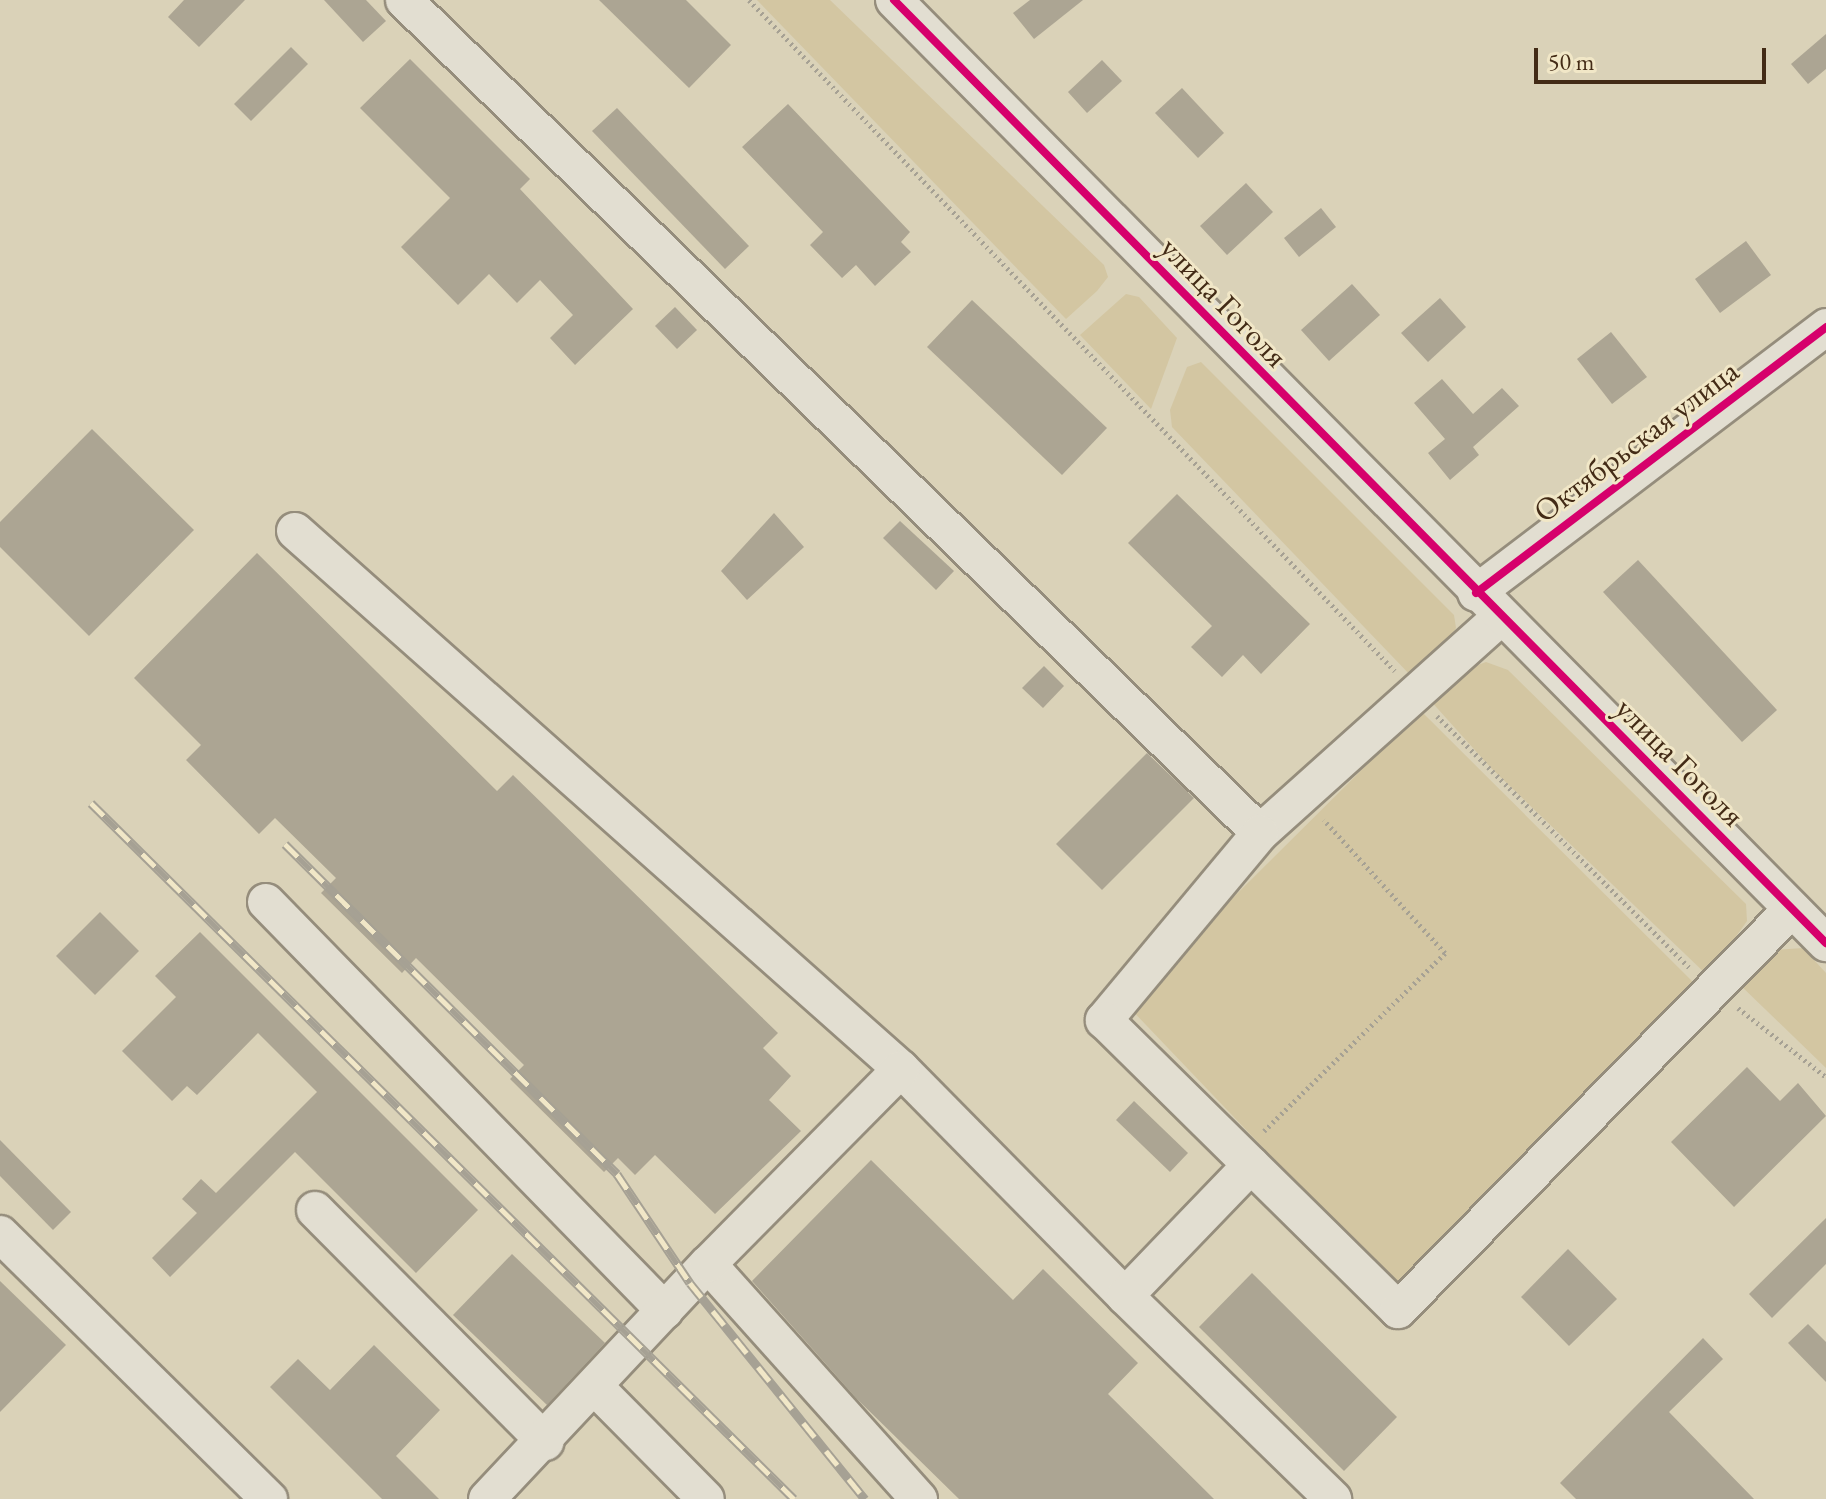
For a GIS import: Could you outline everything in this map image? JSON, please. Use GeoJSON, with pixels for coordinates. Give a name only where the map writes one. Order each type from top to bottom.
{"type":"FeatureCollection","features":[{"type":"Feature","properties":{"kind":"street"},"geometry":{"type":"LineString","coordinates":[[404,0],[1260,833]]}},
{"type":"Feature","properties":{"kind":"street","name":"улица Гоголя"},"geometry":{"type":"LineString","coordinates":[[894,0],[1488,605],[1826,943]]}},
{"type":"Feature","properties":{"kind":"street","name":"Октябрьская улица"},"geometry":{"type":"LineString","coordinates":[[1246,1160],[1104,1020],[1260,833],[1416,693],[1488,605],[1826,327]]}},
{"type":"Feature","properties":{"kind":"street"},"geometry":{"type":"LineString","coordinates":[[295,531],[901,1069],[1125,1296],[1333,1499]]}},
{"type":"Feature","properties":{"kind":"street"},"geometry":{"type":"LineString","coordinates":[[266,902],[665,1311]]}},
{"type":"Feature","properties":{"kind":"street"},"geometry":{"type":"LineString","coordinates":[[1125,1296],[1246,1160],[1398,1310],[1792,909]]}},
{"type":"Feature","properties":{"kind":"street"},"geometry":{"type":"LineString","coordinates":[[487,1499],[596,1388],[708,1264],[901,1069]]}},
{"type":"Feature","properties":{"kind":"street"},"geometry":{"type":"LineString","coordinates":[[315,1210],[545,1442]]}},
{"type":"Feature","properties":{"kind":"street"},"geometry":{"type":"LineString","coordinates":[[0,1234],[269,1499]]}},
{"type":"Feature","properties":{"kind":"street"},"geometry":{"type":"LineString","coordinates":[[708,1264],[919,1499]]}},
{"type":"Feature","properties":{"kind":"street"},"geometry":{"type":"LineString","coordinates":[[596,1388],[706,1499]]}},
{"type":"Feature","properties":{"kind":"path"},"geometry":{"type":"LineString","coordinates":[[749,0],[1416,693],[1487,771],[1713,990],[1796,1049],[1826,1077]]}},
{"type":"Feature","properties":{"kind":"path"},"geometry":{"type":"LineString","coordinates":[[1246,1160],[1445,953],[1302,796]]}},
{"type":"Feature","properties":{"kind":"shaded area"},"geometry":{"type":"Polygon","coordinates":[[[757,0],[830,0],[1104,265],[1108,277],[1097,291],[1066,319],[757,0]]]}},
{"type":"Feature","properties":{"kind":"shaded area"},"geometry":{"type":"Polygon","coordinates":[[[1126,294],[1139,297],[1177,338],[1151,409],[1080,335],[1126,294]]]}},
{"type":"Feature","properties":{"kind":"shaded area"},"geometry":{"type":"Polygon","coordinates":[[[1201,362],[1454,615],[1456,628],[1444,649],[1414,679],[1172,427],[1170,410],[1187,367],[1201,362]]]}},
{"type":"Feature","properties":{"kind":"shaded area"},"geometry":{"type":"Polygon","coordinates":[[[1486,662],[1508,670],[1746,904],[1747,921],[1708,976],[1491,768],[1429,699],[1462,671],[1486,662]]]}},
{"type":"Feature","properties":{"kind":"shaded area"},"geometry":{"type":"Polygon","coordinates":[[[1421,711],[1700,989],[1401,1292],[1126,1004],[1421,711]]]}},
{"type":"Feature","properties":{"kind":"shaded area"},"geometry":{"type":"Polygon","coordinates":[[[1803,948],[1826,973],[1826,1068],[1737,982],[1775,950],[1803,948]]]}},
{"type":"Feature","properties":{"kind":"building"},"geometry":{"type":"Polygon","coordinates":[[[184,0],[245,0],[199,47],[168,17],[184,0]]]}},
{"type":"Feature","properties":{"kind":"building"},"geometry":{"type":"Polygon","coordinates":[[[324,0],[366,0],[386,21],[363,42],[324,0]]]}},
{"type":"Feature","properties":{"kind":"building"},"geometry":{"type":"Polygon","coordinates":[[[599,0],[686,0],[731,45],[689,88],[599,0]]]}},
{"type":"Feature","properties":{"kind":"building"},"geometry":{"type":"Polygon","coordinates":[[[1030,0],[1083,0],[1034,39],[1013,13],[1030,0]]]}},
{"type":"Feature","properties":{"kind":"building"},"geometry":{"type":"Polygon","coordinates":[[[1826,34],[1826,69],[1808,84],[1791,64],[1826,34]]]}},
{"type":"Feature","properties":{"kind":"building"},"geometry":{"type":"Polygon","coordinates":[[[291,47],[308,64],[251,121],[234,104],[291,47]]]}},
{"type":"Feature","properties":{"kind":"building"},"geometry":{"type":"Polygon","coordinates":[[[410,59],[530,179],[520,189],[633,309],[575,365],[550,338],[573,315],[540,280],[517,303],[489,274],[458,305],[401,247],[450,198],[360,108],[410,59]]]}},
{"type":"Feature","properties":{"kind":"building"},"geometry":{"type":"Polygon","coordinates":[[[1102,60],[1122,81],[1087,113],[1068,92],[1102,60]]]}},
{"type":"Feature","properties":{"kind":"building"},"geometry":{"type":"Polygon","coordinates":[[[1182,88],[1224,133],[1198,158],[1155,113],[1182,88]]]}},
{"type":"Feature","properties":{"kind":"building"},"geometry":{"type":"Polygon","coordinates":[[[788,104],[910,232],[901,242],[911,252],[875,286],[856,265],[842,278],[810,245],[823,232],[742,147],[788,104]]]}},
{"type":"Feature","properties":{"kind":"building"},"geometry":{"type":"Polygon","coordinates":[[[617,108],[749,246],[725,269],[592,131],[617,108]]]}},
{"type":"Feature","properties":{"kind":"building"},"geometry":{"type":"Polygon","coordinates":[[[1246,183],[1273,212],[1227,255],[1200,226],[1246,183]]]}},
{"type":"Feature","properties":{"kind":"building"},"geometry":{"type":"Polygon","coordinates":[[[1321,208],[1336,227],[1299,257],[1284,238],[1321,208]]]}},
{"type":"Feature","properties":{"kind":"building"},"geometry":{"type":"Polygon","coordinates":[[[1746,241],[1771,275],[1720,313],[1695,279],[1746,241]]]}},
{"type":"Feature","properties":{"kind":"building"},"geometry":{"type":"Polygon","coordinates":[[[1352,284],[1380,315],[1329,361],[1301,330],[1352,284]]]}},
{"type":"Feature","properties":{"kind":"building"},"geometry":{"type":"Polygon","coordinates":[[[1440,298],[1466,327],[1428,362],[1401,333],[1440,298]]]}},
{"type":"Feature","properties":{"kind":"building"},"geometry":{"type":"Polygon","coordinates":[[[972,300],[1107,428],[1062,475],[927,347],[972,300]]]}},
{"type":"Feature","properties":{"kind":"building"},"geometry":{"type":"Polygon","coordinates":[[[675,307],[697,330],[677,349],[655,326],[675,307]]]}},
{"type":"Feature","properties":{"kind":"building"},"geometry":{"type":"Polygon","coordinates":[[[1611,332],[1647,377],[1612,404],[1577,359],[1611,332]]]}},
{"type":"Feature","properties":{"kind":"building"},"geometry":{"type":"Polygon","coordinates":[[[1442,379],[1473,414],[1502,388],[1519,406],[1473,447],[1479,455],[1450,480],[1428,453],[1445,439],[1414,403],[1442,379]]]}},
{"type":"Feature","properties":{"kind":"building"},"geometry":{"type":"Polygon","coordinates":[[[92,429],[194,530],[89,636],[0,547],[0,522],[92,429]]]}},
{"type":"Feature","properties":{"kind":"building"},"geometry":{"type":"Polygon","coordinates":[[[1177,494],[1310,624],[1261,674],[1243,655],[1222,677],[1191,647],[1212,626],[1128,543],[1177,494]]]}},
{"type":"Feature","properties":{"kind":"building"},"geometry":{"type":"Polygon","coordinates":[[[774,513],[804,547],[747,600],[721,571],[774,513]]]}},
{"type":"Feature","properties":{"kind":"building"},"geometry":{"type":"Polygon","coordinates":[[[900,521],[954,571],[936,590],[883,538],[900,521]]]}},
{"type":"Feature","properties":{"kind":"building"},"geometry":{"type":"Polygon","coordinates":[[[257,553],[497,791],[513,775],[778,1033],[763,1048],[791,1076],[769,1100],[801,1131],[715,1214],[655,1155],[635,1175],[618,1158],[604,1172],[510,1079],[524,1065],[416,958],[402,973],[321,893],[336,878],[275,818],[259,834],[186,760],[201,745],[134,678],[257,553]]]}},
{"type":"Feature","properties":{"kind":"building"},"geometry":{"type":"Polygon","coordinates":[[[1638,560],[1777,710],[1742,742],[1603,592],[1638,560]]]}},
{"type":"Feature","properties":{"kind":"building"},"geometry":{"type":"Polygon","coordinates":[[[1044,666],[1064,686],[1043,708],[1022,688],[1044,666]]]}},
{"type":"Feature","properties":{"kind":"building"},"geometry":{"type":"Polygon","coordinates":[[[1147,753],[1194,798],[1102,890],[1056,844],[1147,753]]]}},
{"type":"Feature","properties":{"kind":"building"},"geometry":{"type":"Polygon","coordinates":[[[100,912],[139,951],[95,995],[56,956],[100,912]]]}},
{"type":"Feature","properties":{"kind":"building"},"geometry":{"type":"Polygon","coordinates":[[[200,932],[478,1210],[416,1273],[295,1152],[170,1277],[152,1258],[197,1213],[182,1199],[201,1179],[216,1193],[317,1092],[258,1033],[197,1095],[187,1086],[172,1101],[122,1051],[176,997],[155,976],[200,932]]]}},
{"type":"Feature","properties":{"kind":"building"},"geometry":{"type":"Polygon","coordinates":[[[1747,1067],[1780,1101],[1798,1083],[1826,1116],[1734,1207],[1671,1142],[1747,1067]]]}},
{"type":"Feature","properties":{"kind":"building"},"geometry":{"type":"Polygon","coordinates":[[[1134,1101],[1188,1153],[1170,1172],[1116,1120],[1134,1101]]]}},
{"type":"Feature","properties":{"kind":"building"},"geometry":{"type":"Polygon","coordinates":[[[0,1140],[71,1212],[53,1230],[0,1176],[0,1140]]]}},
{"type":"Feature","properties":{"kind":"building"},"geometry":{"type":"Polygon","coordinates":[[[871,1160],[1013,1300],[1043,1269],[1138,1363],[1108,1394],[1214,1499],[959,1499],[857,1399],[752,1281],[871,1160]]]}},
{"type":"Feature","properties":{"kind":"building"},"geometry":{"type":"Polygon","coordinates":[[[1826,1218],[1826,1264],[1772,1318],[1749,1294],[1826,1218]]]}},
{"type":"Feature","properties":{"kind":"building"},"geometry":{"type":"Polygon","coordinates":[[[1568,1249],[1617,1299],[1569,1346],[1521,1297],[1568,1249]]]}},
{"type":"Feature","properties":{"kind":"building"},"geometry":{"type":"Polygon","coordinates":[[[512,1254],[605,1343],[547,1405],[453,1315],[512,1254]]]}},
{"type":"Feature","properties":{"kind":"building"},"geometry":{"type":"Polygon","coordinates":[[[1252,1273],[1397,1417],[1344,1471],[1199,1327],[1252,1273]]]}},
{"type":"Feature","properties":{"kind":"building"},"geometry":{"type":"Polygon","coordinates":[[[0,1281],[66,1345],[0,1412],[0,1281]]]}},
{"type":"Feature","properties":{"kind":"building"},"geometry":{"type":"Polygon","coordinates":[[[1808,1324],[1826,1342],[1826,1382],[1788,1343],[1808,1324]]]}},
{"type":"Feature","properties":{"kind":"building"},"geometry":{"type":"Polygon","coordinates":[[[1703,1338],[1723,1359],[1669,1412],[1754,1499],[1576,1499],[1560,1483],[1703,1338]]]}},
{"type":"Feature","properties":{"kind":"building"},"geometry":{"type":"Polygon","coordinates":[[[374,1345],[440,1410],[396,1456],[439,1499],[382,1499],[270,1387],[298,1359],[330,1390],[374,1345]]]}},
{"type":"Feature","properties":{"kind":"railway"},"geometry":{"type":"LineString","coordinates":[[91,803],[794,1499]]}},
{"type":"Feature","properties":{"kind":"railway"},"geometry":{"type":"LineString","coordinates":[[285,844],[617,1174],[690,1283],[865,1499]]}},
{"type":"Feature","properties":{"kind":"cycle path"},"geometry":{"type":"LineString","coordinates":[[894,0],[1826,943]]}},
{"type":"Feature","properties":{"kind":"cycle path"},"geometry":{"type":"LineString","coordinates":[[1476,593],[1826,327]]}}]}
